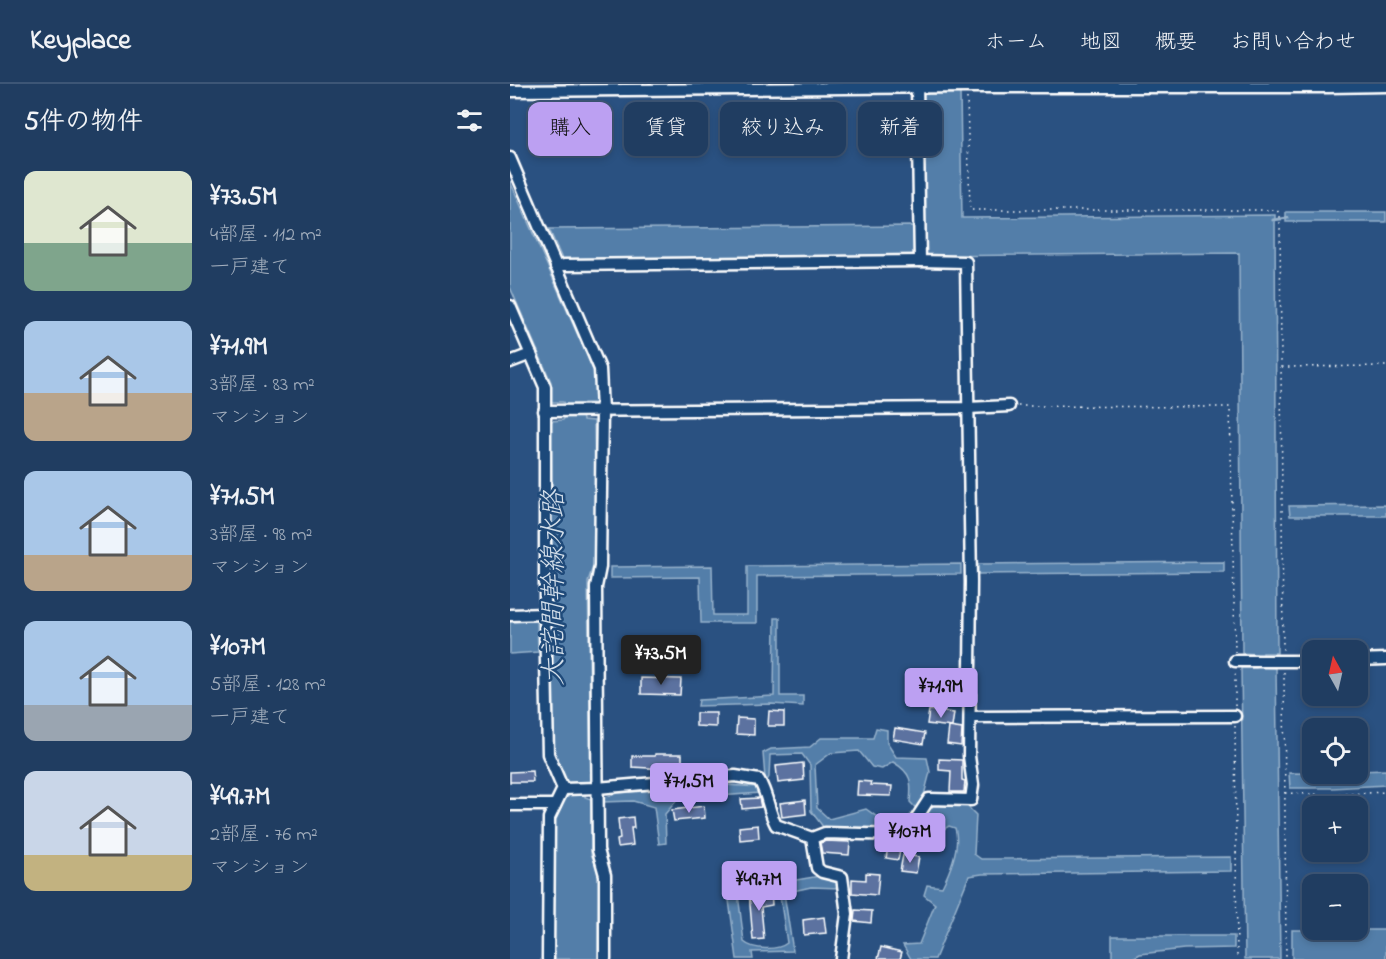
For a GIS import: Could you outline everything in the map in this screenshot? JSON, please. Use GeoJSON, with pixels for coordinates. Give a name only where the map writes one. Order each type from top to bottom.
{"type":"FeatureCollection","features":[{"type":"Feature","properties":{"kind":"street"},"geometry":{"type":"LineString","coordinates":[[510,91],[967,85],[1386,86]]}},
{"type":"Feature","properties":{"kind":"street"},"geometry":{"type":"LineString","coordinates":[[917,86],[920,261]]}},
{"type":"Feature","properties":{"kind":"street"},"geometry":{"type":"LineString","coordinates":[[510,158],[600,369],[602,411],[600,567],[596,587],[592,789],[598,850],[605,875],[605,959]]}},
{"type":"Feature","properties":{"kind":"street"},"geometry":{"type":"LineString","coordinates":[[556,267],[564,265],[966,262],[971,582],[969,756],[973,785],[971,800],[929,799],[907,833],[902,835],[825,833],[812,838],[776,825],[766,793],[759,780],[735,776],[592,789],[563,789]]}},
{"type":"Feature","properties":{"kind":"street"},"geometry":{"type":"LineString","coordinates":[[510,306],[545,387],[545,614],[548,754],[563,789],[549,818],[548,959]]}},
{"type":"Feature","properties":{"kind":"street"},"geometry":{"type":"LineString","coordinates":[[510,362],[531,354]]}},
{"type":"Feature","properties":{"kind":"street"},"geometry":{"type":"LineString","coordinates":[[544,411],[1009,406]]}},
{"type":"Feature","properties":{"kind":"street"},"geometry":{"type":"LineString","coordinates":[[510,615],[545,614]]}},
{"type":"Feature","properties":{"kind":"street"},"geometry":{"type":"LineString","coordinates":[[1368,660],[1386,659]]}},
{"type":"Feature","properties":{"kind":"street"},"geometry":{"type":"LineString","coordinates":[[1235,661],[1302,661]]}},
{"type":"Feature","properties":{"kind":"street"},"geometry":{"type":"LineString","coordinates":[[970,717],[1235,716]]}},
{"type":"Feature","properties":{"kind":"street"},"geometry":{"type":"LineString","coordinates":[[510,805],[555,805]]}},
{"type":"Feature","properties":{"kind":"street"},"geometry":{"type":"LineString","coordinates":[[812,838],[817,868],[822,872],[842,877],[847,914],[841,959]]}},
{"type":"Feature","properties":{"kind":"path"},"geometry":{"type":"LineString","coordinates":[[967,85],[969,210],[1277,210],[1280,215],[1286,959]]}},
{"type":"Feature","properties":{"kind":"path"},"geometry":{"type":"LineString","coordinates":[[1281,367],[1386,366]]}},
{"type":"Feature","properties":{"kind":"path"},"geometry":{"type":"LineString","coordinates":[[1009,406],[1230,407],[1237,959]]}},
{"type":"Feature","properties":{"kind":"path"},"geometry":{"type":"LineString","coordinates":[[1284,792],[1330,795],[1386,792]]}},
{"type":"Feature","properties":{"kind":"water"},"geometry":{"type":"Polygon","coordinates":[[[960,93],[962,218],[1275,215],[1277,653],[1263,653],[1262,667],[1276,668],[1280,959],[1245,959],[1241,668],[1256,668],[1256,654],[1242,653],[1239,253],[925,256],[924,156],[942,156],[942,102],[923,102],[923,94],[960,93]]]}},
{"type":"Feature","properties":{"kind":"water"},"geometry":{"type":"Polygon","coordinates":[[[510,181],[594,372],[595,403],[584,403],[582,407],[565,407],[563,402],[551,402],[551,382],[510,287],[510,181]]]}},
{"type":"Feature","properties":{"kind":"water"},"geometry":{"type":"Polygon","coordinates":[[[1286,212],[1386,212],[1386,222],[1286,222],[1286,212]]]}},
{"type":"Feature","properties":{"kind":"water"},"geometry":{"type":"Polygon","coordinates":[[[914,226],[914,257],[562,259],[549,229],[914,226]]]}},
{"type":"Feature","properties":{"kind":"water","name":"大詫間幹線水路"},"geometry":{"type":"Polygon","coordinates":[[[566,416],[582,416],[583,420],[594,421],[596,558],[588,581],[591,782],[586,783],[585,797],[591,799],[591,854],[599,872],[598,959],[553,959],[552,822],[562,798],[568,797],[568,783],[565,783],[554,754],[551,421],[563,420],[566,416]]]}},
{"type":"Feature","properties":{"kind":"water"},"geometry":{"type":"Polygon","coordinates":[[[1386,505],[1386,516],[1290,516],[1289,506],[1386,505]]]}},
{"type":"Feature","properties":{"kind":"water"},"geometry":{"type":"Polygon","coordinates":[[[1224,562],[1224,572],[978,574],[978,564],[1224,562]]]}},
{"type":"Feature","properties":{"kind":"water"},"geometry":{"type":"Polygon","coordinates":[[[961,564],[961,574],[757,576],[757,623],[701,623],[700,577],[610,578],[610,567],[712,566],[713,615],[747,615],[747,566],[961,564]]]}},
{"type":"Feature","properties":{"kind":"water"},"geometry":{"type":"Polygon","coordinates":[[[775,618],[780,618],[780,696],[803,696],[803,706],[771,704],[698,706],[699,700],[774,696],[775,618]]]}},
{"type":"Feature","properties":{"kind":"water"},"geometry":{"type":"Polygon","coordinates":[[[537,620],[538,652],[510,654],[510,622],[537,620]]]}},
{"type":"Feature","properties":{"kind":"water"},"geometry":{"type":"Polygon","coordinates":[[[876,728],[887,730],[887,743],[896,757],[927,758],[930,772],[923,799],[934,805],[967,806],[976,815],[974,854],[981,859],[1231,857],[1231,871],[969,876],[935,959],[911,959],[903,945],[919,944],[935,904],[924,895],[927,885],[942,887],[954,858],[957,843],[955,828],[949,826],[942,830],[940,835],[934,833],[931,824],[910,802],[911,783],[907,774],[893,762],[882,769],[872,767],[859,751],[831,753],[815,765],[817,808],[829,819],[866,809],[877,817],[877,829],[824,828],[811,811],[810,765],[802,754],[770,755],[769,777],[760,793],[678,799],[665,814],[666,843],[659,844],[654,807],[633,801],[602,802],[603,798],[618,793],[725,785],[758,787],[765,778],[763,753],[771,749],[810,747],[821,738],[873,738],[876,728]]]}},
{"type":"Feature","properties":{"kind":"water"},"geometry":{"type":"Polygon","coordinates":[[[1386,770],[1386,785],[1290,788],[1289,773],[1302,773],[1302,784],[1368,784],[1368,771],[1386,770]]]}},
{"type":"Feature","properties":{"kind":"water"},"geometry":{"type":"Polygon","coordinates":[[[735,870],[744,942],[759,948],[783,946],[787,943],[778,883],[820,876],[838,881],[840,888],[811,887],[784,893],[793,951],[752,952],[753,959],[737,959],[725,871],[735,870]]]}},
{"type":"Feature","properties":{"kind":"water"},"geometry":{"type":"Polygon","coordinates":[[[1292,930],[1302,930],[1302,940],[1368,940],[1368,930],[1386,930],[1386,959],[1292,959],[1292,930]]]}},
{"type":"Feature","properties":{"kind":"water"},"geometry":{"type":"Polygon","coordinates":[[[1112,936],[1234,936],[1234,948],[1184,949],[1140,954],[1131,959],[1112,959],[1112,936]]]}},
{"type":"Feature","properties":{"kind":"building"},"geometry":{"type":"Polygon","coordinates":[[[641,678],[681,679],[680,695],[641,694],[641,678]]]}},
{"type":"Feature","properties":{"kind":"building"},"geometry":{"type":"Polygon","coordinates":[[[929,710],[954,713],[952,727],[927,724],[929,710]]]}},
{"type":"Feature","properties":{"kind":"building"},"geometry":{"type":"Polygon","coordinates":[[[769,711],[784,712],[784,726],[768,726],[769,711]]]}},
{"type":"Feature","properties":{"kind":"building"},"geometry":{"type":"Polygon","coordinates":[[[696,713],[716,713],[716,727],[696,726],[696,713]]]}},
{"type":"Feature","properties":{"kind":"building"},"geometry":{"type":"Polygon","coordinates":[[[737,718],[754,719],[754,735],[736,734],[737,718]]]}},
{"type":"Feature","properties":{"kind":"building"},"geometry":{"type":"Polygon","coordinates":[[[949,727],[962,729],[961,746],[947,744],[949,727]]]}},
{"type":"Feature","properties":{"kind":"building"},"geometry":{"type":"Polygon","coordinates":[[[895,728],[925,733],[923,744],[893,739],[895,728]]]}},
{"type":"Feature","properties":{"kind":"building"},"geometry":{"type":"Polygon","coordinates":[[[655,754],[682,754],[682,770],[632,767],[632,756],[655,756],[655,754]]]}},
{"type":"Feature","properties":{"kind":"building"},"geometry":{"type":"Polygon","coordinates":[[[939,759],[962,760],[964,792],[950,792],[951,771],[939,770],[939,759]]]}},
{"type":"Feature","properties":{"kind":"building"},"geometry":{"type":"Polygon","coordinates":[[[803,763],[804,780],[778,783],[776,766],[803,763]]]}},
{"type":"Feature","properties":{"kind":"building"},"geometry":{"type":"Polygon","coordinates":[[[532,771],[533,782],[510,782],[510,772],[532,771]]]}},
{"type":"Feature","properties":{"kind":"building"},"geometry":{"type":"Polygon","coordinates":[[[858,781],[871,782],[870,785],[892,786],[891,796],[857,795],[858,781]]]}},
{"type":"Feature","properties":{"kind":"building"},"geometry":{"type":"Polygon","coordinates":[[[759,798],[761,807],[742,809],[741,799],[759,798]]]}},
{"type":"Feature","properties":{"kind":"building"},"geometry":{"type":"Polygon","coordinates":[[[805,800],[806,814],[782,817],[780,803],[805,800]]]}},
{"type":"Feature","properties":{"kind":"building"},"geometry":{"type":"Polygon","coordinates":[[[704,806],[705,818],[674,821],[672,810],[704,806]]]}},
{"type":"Feature","properties":{"kind":"building"},"geometry":{"type":"Polygon","coordinates":[[[633,817],[634,828],[631,828],[633,845],[618,847],[617,840],[620,839],[618,819],[633,817]]]}},
{"type":"Feature","properties":{"kind":"building"},"geometry":{"type":"Polygon","coordinates":[[[758,825],[759,838],[740,840],[739,827],[758,825]]]}},
{"type":"Feature","properties":{"kind":"building"},"geometry":{"type":"Polygon","coordinates":[[[850,842],[849,855],[822,853],[820,843],[850,842]]]}},
{"type":"Feature","properties":{"kind":"building"},"geometry":{"type":"Polygon","coordinates":[[[889,842],[902,842],[898,860],[886,858],[889,842]]]}},
{"type":"Feature","properties":{"kind":"building"},"geometry":{"type":"Polygon","coordinates":[[[903,855],[919,857],[916,873],[900,871],[903,855]]]}},
{"type":"Feature","properties":{"kind":"building"},"geometry":{"type":"Polygon","coordinates":[[[866,873],[879,874],[877,895],[852,893],[852,879],[866,880],[866,873]]]}},
{"type":"Feature","properties":{"kind":"building"},"geometry":{"type":"Polygon","coordinates":[[[771,891],[772,905],[761,907],[764,939],[753,940],[749,893],[771,891]]]}},
{"type":"Feature","properties":{"kind":"building"},"geometry":{"type":"Polygon","coordinates":[[[855,910],[872,911],[871,923],[854,921],[855,910]]]}},
{"type":"Feature","properties":{"kind":"building"},"geometry":{"type":"Polygon","coordinates":[[[824,917],[826,933],[804,935],[803,920],[824,917]]]}},
{"type":"Feature","properties":{"kind":"building"},"geometry":{"type":"Polygon","coordinates":[[[881,947],[902,952],[900,959],[878,959],[881,947]]]}},
{"type":"Feature","properties":{"kind":"waterway"},"geometry":{"type":"LineString","coordinates":[[1273,220],[1288,218]]}}]}
